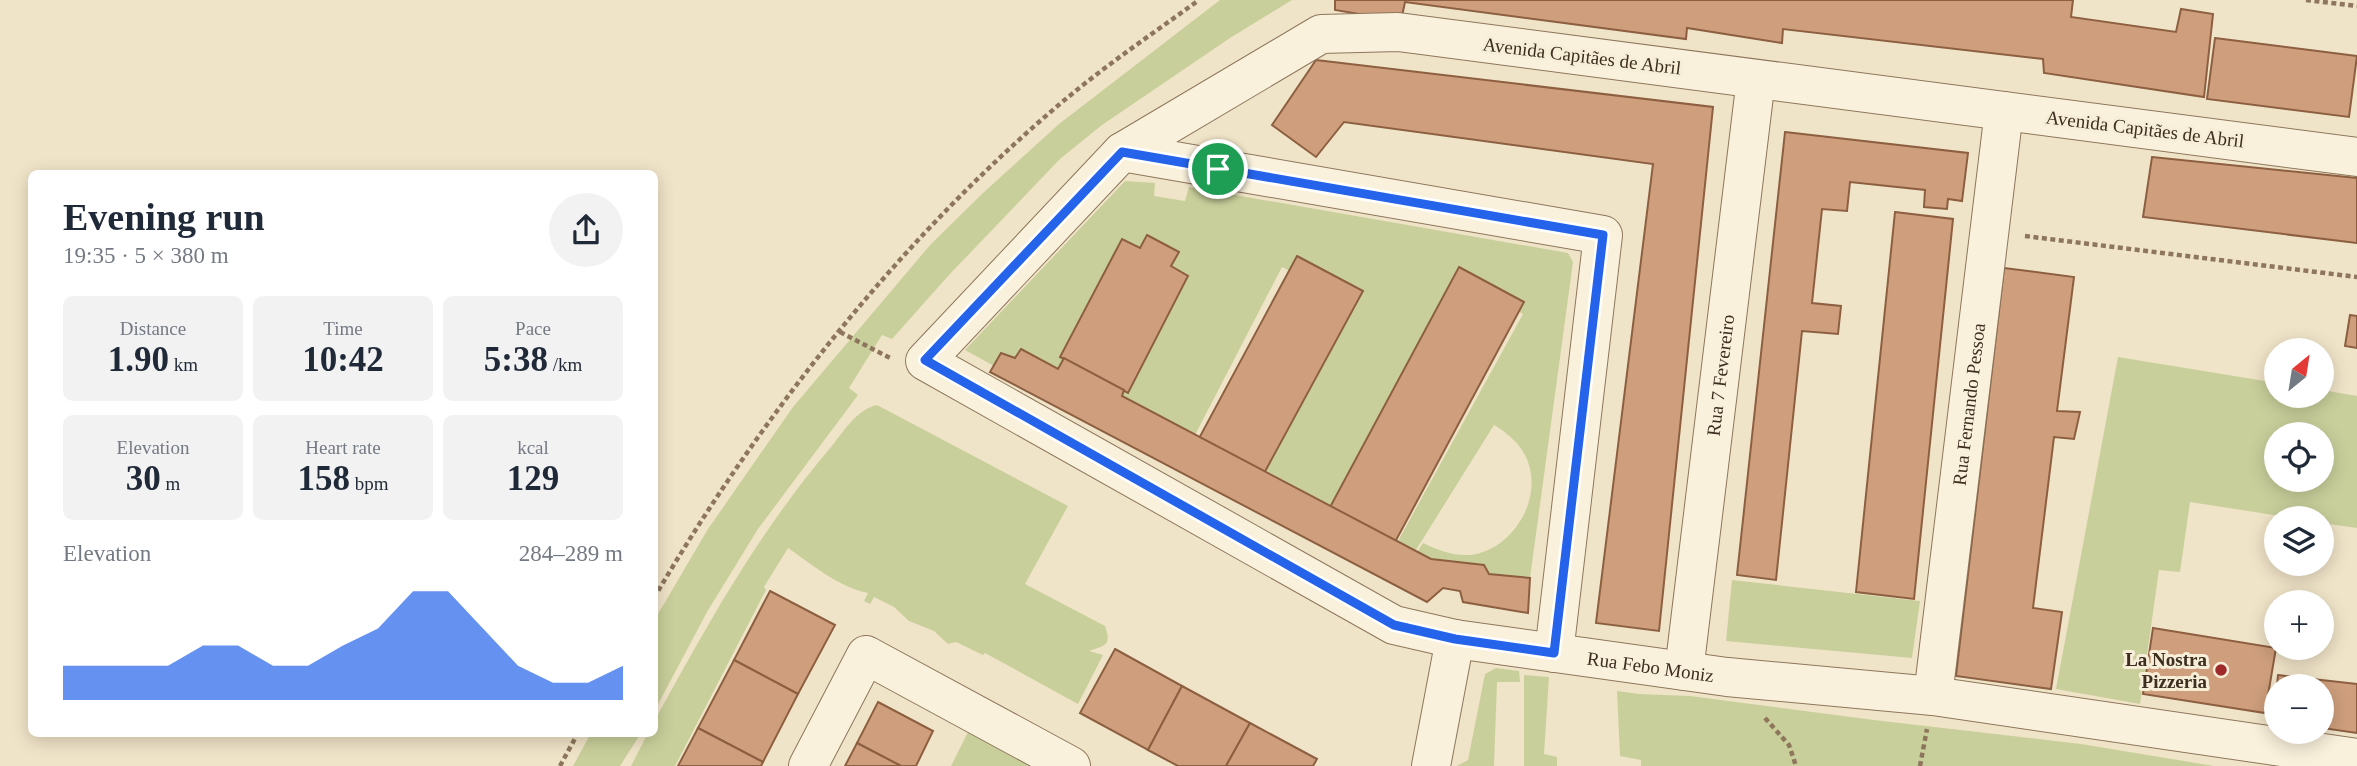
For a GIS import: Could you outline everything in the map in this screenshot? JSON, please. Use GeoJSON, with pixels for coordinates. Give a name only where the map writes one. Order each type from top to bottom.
{"type":"FeatureCollection","features":[{"type":"Feature","properties":{"kind":"street","name":"Avenida Capitães de Abril"},"geometry":{"type":"LineString","coordinates":[[925,360],[1122,152],[1321,34],[1398,32],[2357,157]]}},
{"type":"Feature","properties":{"kind":"street","name":"Rua 7 Fevereiro"},"geometry":{"type":"LineString","coordinates":[[1684,671],[1756,79]]}},
{"type":"Feature","properties":{"kind":"street","name":"Rua Fernando Pessoa"},"geometry":{"type":"LineString","coordinates":[[1933,696],[2004,111]]}},
{"type":"Feature","properties":{"kind":"street"},"geometry":{"type":"LineString","coordinates":[[1122,152],[1603,235],[1554,653]]}},
{"type":"Feature","properties":{"kind":"street","name":"Rua Febo Moniz"},"geometry":{"type":"LineString","coordinates":[[925,360],[1394,625],[1455,639],[1684,671],[1933,696],[2357,758]]}},
{"type":"Feature","properties":{"kind":"street"},"geometry":{"type":"LineString","coordinates":[[1431,766],[1455,639]]}},
{"type":"Feature","properties":{"kind":"street"},"geometry":{"type":"LineString","coordinates":[[808,766],[866,655],[1071,766]]}},
{"type":"Feature","properties":{"kind":"path"},"geometry":{"type":"LineString","coordinates":[[658,591],[693,531],[743,457],[840,332],[901,260],[989,169],[1068,97],[1199,0]]}},
{"type":"Feature","properties":{"kind":"path"},"geometry":{"type":"LineString","coordinates":[[2306,0],[2357,6]]}},
{"type":"Feature","properties":{"kind":"path"},"geometry":{"type":"LineString","coordinates":[[1990,232],[2357,276]]}},
{"type":"Feature","properties":{"kind":"path"},"geometry":{"type":"LineString","coordinates":[[840,332],[906,366],[925,360]]}},
{"type":"Feature","properties":{"kind":"path"},"geometry":{"type":"LineString","coordinates":[[560,766],[576,737]]}},
{"type":"Feature","properties":{"kind":"green space"},"geometry":{"type":"Polygon","coordinates":[[[1220,0],[1292,0],[1230,38],[1102,125],[1060,159],[892,339],[882,335],[849,388],[858,395],[758,529],[707,612],[658,704],[658,614],[708,529],[793,407],[931,244],[1059,124],[1220,0]]]}},
{"type":"Feature","properties":{"kind":"green space"},"geometry":{"type":"Polygon","coordinates":[[[1125,181],[1155,183],[1154,196],[1185,201],[1189,187],[1568,253],[1573,262],[1530,578],[1489,574],[1484,565],[1431,559],[1417,552],[1423,543],[1458,555],[1486,551],[1512,532],[1522,518],[1531,487],[1530,471],[1519,446],[1494,425],[1416,550],[1398,541],[1523,314],[1504,304],[1508,293],[1477,276],[1331,506],[1265,470],[1354,306],[1282,267],[1195,435],[1122,396],[1124,390],[1128,392],[1188,276],[1171,266],[1179,251],[1147,235],[1140,248],[1122,239],[1061,357],[1063,359],[1058,369],[1021,349],[1015,358],[1001,353],[994,366],[965,350],[1125,181]]]}},
{"type":"Feature","properties":{"kind":"green space"},"geometry":{"type":"Polygon","coordinates":[[[2118,357],[2264,381],[2264,408],[2334,408],[2334,392],[2357,396],[2357,528],[2334,525],[2334,506],[2264,506],[2264,513],[2190,502],[2180,572],[2159,570],[2140,704],[2056,689],[2118,357]]]}},
{"type":"Feature","properties":{"kind":"green space"},"geometry":{"type":"Polygon","coordinates":[[[877,405],[1068,506],[1025,584],[1105,626],[1108,637],[1106,644],[1089,651],[1103,655],[1078,704],[985,653],[983,655],[956,642],[948,644],[934,631],[909,621],[894,607],[874,597],[870,604],[864,601],[868,593],[836,581],[788,548],[764,587],[766,590],[675,766],[631,766],[646,737],[658,737],[658,715],[758,545],[805,479],[846,428],[863,411],[877,405]]]}},
{"type":"Feature","properties":{"kind":"green space"},"geometry":{"type":"Polygon","coordinates":[[[1732,580],[1920,601],[1912,658],[1726,641],[1732,580]]]}},
{"type":"Feature","properties":{"kind":"green space"},"geometry":{"type":"Polygon","coordinates":[[[1496,668],[1519,671],[1520,682],[1497,682],[1494,766],[1457,766],[1468,760],[1485,674],[1496,668]]]}},
{"type":"Feature","properties":{"kind":"green space"},"geometry":{"type":"Polygon","coordinates":[[[1524,675],[1549,677],[1544,754],[1557,757],[1557,766],[1524,766],[1524,675]]]}},
{"type":"Feature","properties":{"kind":"green space"},"geometry":{"type":"Polygon","coordinates":[[[1617,691],[1690,696],[2081,744],[2214,766],[1641,766],[1641,760],[1620,756],[1617,691]]]}},
{"type":"Feature","properties":{"kind":"green space"},"geometry":{"type":"Polygon","coordinates":[[[969,730],[1035,766],[951,766],[969,730]]]}},
{"type":"Feature","properties":{"kind":"green space"},"geometry":{"type":"Polygon","coordinates":[[[589,737],[638,737],[620,766],[573,766],[589,737]]]}},
{"type":"Feature","properties":{"kind":"building"},"geometry":{"type":"Polygon","coordinates":[[[1335,0],[2073,0],[2071,17],[2176,32],[2181,9],[2213,14],[2204,97],[2044,73],[2043,59],[1783,29],[1782,43],[1687,28],[1686,39],[1405,2],[1401,21],[1335,10],[1335,0]]]}},
{"type":"Feature","properties":{"kind":"building"},"geometry":{"type":"Polygon","coordinates":[[[2215,38],[2357,56],[2349,117],[2207,99],[2215,38]]]}},
{"type":"Feature","properties":{"kind":"building"},"geometry":{"type":"Polygon","coordinates":[[[1316,60],[1713,107],[1659,631],[1596,623],[1653,164],[1344,122],[1316,157],[1272,125],[1316,60]]]}},
{"type":"Feature","properties":{"kind":"building"},"geometry":{"type":"Polygon","coordinates":[[[1785,132],[1968,153],[1962,201],[1948,199],[1947,209],[1924,207],[1925,190],[1850,182],[1847,211],[1822,209],[1812,303],[1841,306],[1838,334],[1802,331],[1776,580],[1737,575],[1785,132]]]}},
{"type":"Feature","properties":{"kind":"building"},"geometry":{"type":"Polygon","coordinates":[[[2152,157],[2357,178],[2357,243],[2143,217],[2152,157]]]}},
{"type":"Feature","properties":{"kind":"building"},"geometry":{"type":"Polygon","coordinates":[[[1895,212],[1953,219],[1914,599],[1856,592],[1895,212]]]}},
{"type":"Feature","properties":{"kind":"building"},"geometry":{"type":"Polygon","coordinates":[[[1147,235],[1179,252],[1171,266],[1188,276],[1128,393],[1060,357],[1122,239],[1140,248],[1147,235]]]}},
{"type":"Feature","properties":{"kind":"building"},"geometry":{"type":"Polygon","coordinates":[[[1297,256],[1363,291],[1262,477],[1197,442],[1297,256]]]}},
{"type":"Feature","properties":{"kind":"building"},"geometry":{"type":"Polygon","coordinates":[[[1459,267],[1524,302],[1394,544],[1329,509],[1459,267]]]}},
{"type":"Feature","properties":{"kind":"building"},"geometry":{"type":"Polygon","coordinates":[[[2004,268],[2074,277],[2057,411],[2080,412],[2074,439],[2054,437],[2033,608],[2062,612],[2051,689],[1956,676],[2004,268]]]}},
{"type":"Feature","properties":{"kind":"building"},"geometry":{"type":"Polygon","coordinates":[[[2350,315],[2357,316],[2357,348],[2345,346],[2350,315]]]}},
{"type":"Feature","properties":{"kind":"building"},"geometry":{"type":"Polygon","coordinates":[[[1021,349],[1058,369],[1064,358],[1124,390],[1122,396],[1431,559],[1484,565],[1489,574],[1530,578],[1528,613],[1463,602],[1460,591],[1443,588],[1427,602],[990,372],[1001,353],[1015,358],[1021,349]]]}},
{"type":"Feature","properties":{"kind":"building"},"geometry":{"type":"Polygon","coordinates":[[[770,591],[835,625],[798,694],[734,660],[770,591]]]}},
{"type":"Feature","properties":{"kind":"building"},"geometry":{"type":"Polygon","coordinates":[[[2153,628],[2264,646],[2264,660],[2274,660],[2272,674],[2264,674],[2264,713],[2143,694],[2153,628]]]}},
{"type":"Feature","properties":{"kind":"building"},"geometry":{"type":"Polygon","coordinates":[[[1115,649],[1182,686],[1148,750],[1080,713],[1115,649]]]}},
{"type":"Feature","properties":{"kind":"building"},"geometry":{"type":"Polygon","coordinates":[[[734,660],[798,694],[763,762],[698,728],[734,660]]]}},
{"type":"Feature","properties":{"kind":"building"},"geometry":{"type":"Polygon","coordinates":[[[2334,681],[2357,684],[2357,733],[2334,730],[2334,681]]]}},
{"type":"Feature","properties":{"kind":"building"},"geometry":{"type":"Polygon","coordinates":[[[1182,686],[1250,723],[1226,766],[1178,766],[1148,750],[1182,686]]]}},
{"type":"Feature","properties":{"kind":"building"},"geometry":{"type":"Polygon","coordinates":[[[878,702],[933,731],[916,766],[901,766],[857,743],[878,702]]]}},
{"type":"Feature","properties":{"kind":"building"},"geometry":{"type":"Polygon","coordinates":[[[1250,723],[1317,759],[1313,766],[1226,766],[1250,723]]]}},
{"type":"Feature","properties":{"kind":"building"},"geometry":{"type":"Polygon","coordinates":[[[698,728],[763,762],[761,766],[678,766],[698,728]]]}},
{"type":"Feature","properties":{"kind":"building"},"geometry":{"type":"Polygon","coordinates":[[[857,743],[901,766],[845,766],[857,743]]]}},
{"type":"Feature","properties":{"kind":"place","name":"La Nostra Pizzeria"},"geometry":{"type":"Point","coordinates":[2221,670]}},
{"type":"Feature","properties":{"kind":"route"},"geometry":{"type":"LineString","coordinates":[[1122,152],[1218,169],[1603,235],[1554,653],[1455,639],[1394,625],[925,360],[1122,152]]}}]}
